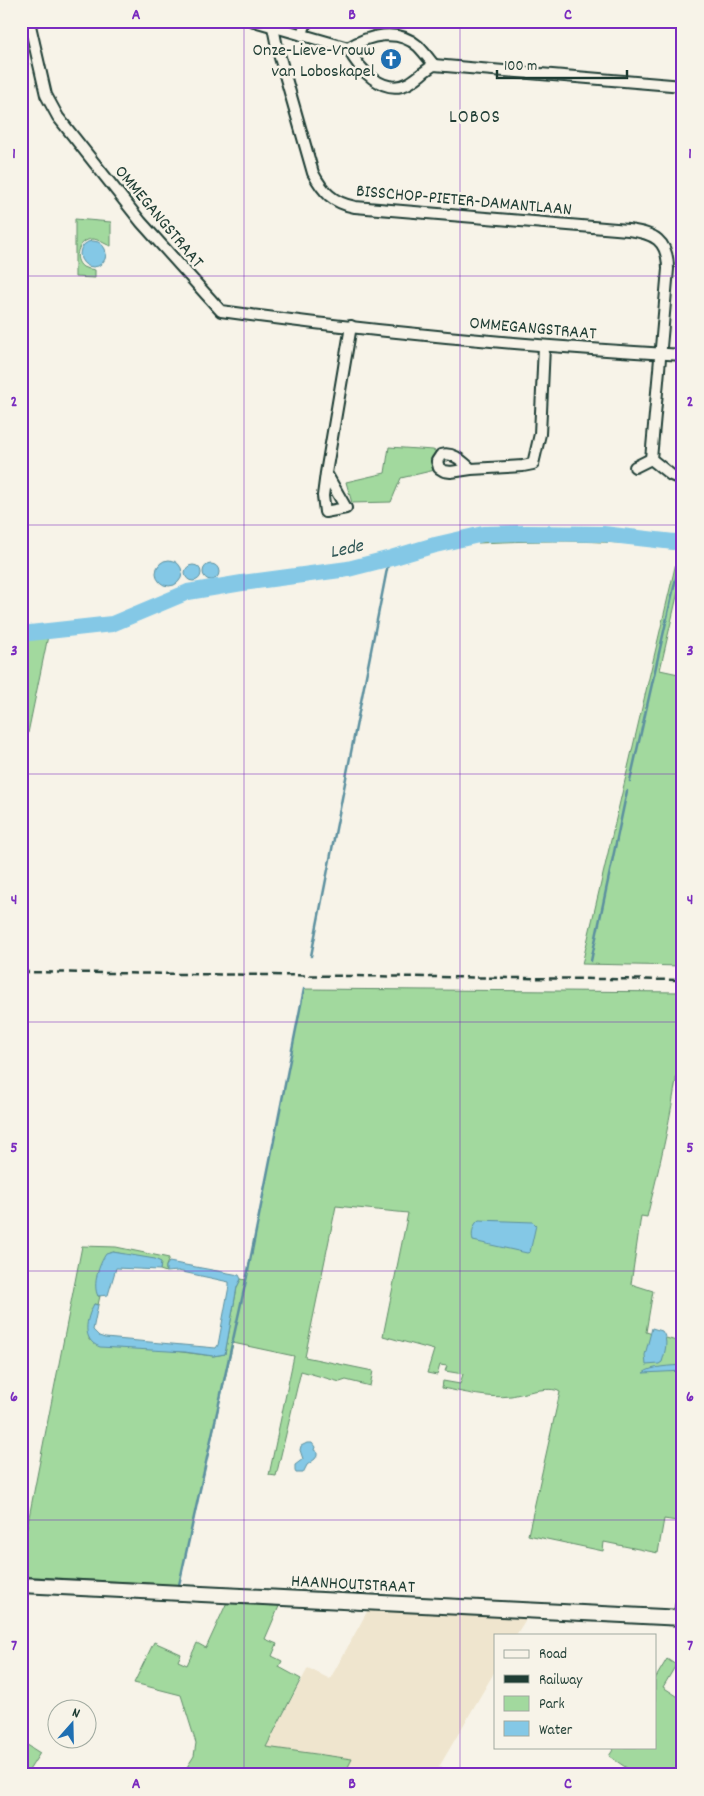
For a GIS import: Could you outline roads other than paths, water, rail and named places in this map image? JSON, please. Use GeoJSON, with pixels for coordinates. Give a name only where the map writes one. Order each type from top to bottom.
{"type":"FeatureCollection","features":[{"type":"Feature","properties":{"kind":"street","name":"OMMEGANGSTRAAT"},"geometry":{"type":"LineString","coordinates":[[29,21],[46,96],[58,117],[141,222],[221,312],[544,346],[683,355]]}},
{"type":"Feature","properties":{"kind":"street"},"geometry":{"type":"LineString","coordinates":[[254,21],[348,48],[369,38],[395,35],[418,46],[434,65]]}},
{"type":"Feature","properties":{"kind":"street"},"geometry":{"type":"LineString","coordinates":[[302,35],[306,21]]}},
{"type":"Feature","properties":{"kind":"street","name":"BISSCHOP-PIETER-DAMANTLAAN"},"geometry":{"type":"LineString","coordinates":[[273,26],[277,48],[313,173],[322,189],[337,202],[355,207],[628,230],[654,236],[663,245],[668,254],[650,459]]}},
{"type":"Feature","properties":{"kind":"street"},"geometry":{"type":"LineString","coordinates":[[348,48],[359,65],[372,79],[386,86],[408,84],[434,65],[683,86]]}},
{"type":"Feature","properties":{"kind":"street"},"geometry":{"type":"LineString","coordinates":[[326,473],[351,326]]}},
{"type":"Feature","properties":{"kind":"street"},"geometry":{"type":"LineString","coordinates":[[471,470],[533,464],[540,434],[544,346]]}},
{"type":"Feature","properties":{"kind":"street"},"geometry":{"type":"LineString","coordinates":[[635,467],[650,459],[670,475],[683,480]]}},
{"type":"Feature","properties":{"kind":"street","name":"HAANHOUTSTRAAT"},"geometry":{"type":"LineString","coordinates":[[21,1586],[681,1618]]}},
{"type":"Feature","properties":{"kind":"street"},"geometry":{"type":"LineString","coordinates":[[681,1618],[683,1597]]}},
{"type":"Feature","properties":{"kind":"water"},"geometry":{"type":"Polygon","coordinates":[[[93,241],[102,245],[106,254],[102,263],[93,267],[84,263],[80,254],[84,245],[93,241]]]}},
{"type":"Feature","properties":{"kind":"water"},"geometry":{"type":"Polygon","coordinates":[[[169,560],[178,564],[182,573],[178,582],[169,586],[160,582],[156,573],[160,564],[169,560]]]}},
{"type":"Feature","properties":{"kind":"water"},"geometry":{"type":"Polygon","coordinates":[[[211,564],[217,566],[219,572],[217,578],[211,580],[205,578],[203,572],[205,566],[211,564]]]}},
{"type":"Feature","properties":{"kind":"water"},"geometry":{"type":"Polygon","coordinates":[[[193,565],[199,567],[201,573],[199,579],[193,581],[187,579],[185,573],[187,567],[193,565]]]}},
{"type":"Feature","properties":{"kind":"water"},"geometry":{"type":"Polygon","coordinates":[[[479,1220],[533,1222],[536,1225],[530,1252],[527,1253],[473,1241],[473,1229],[479,1220]]]}},
{"type":"Feature","properties":{"kind":"water"},"geometry":{"type":"Polygon","coordinates":[[[113,1252],[155,1259],[161,1262],[160,1270],[116,1268],[108,1295],[98,1296],[96,1281],[101,1263],[106,1254],[113,1252]]]}},
{"type":"Feature","properties":{"kind":"water"},"geometry":{"type":"Polygon","coordinates":[[[169,1262],[239,1275],[241,1279],[237,1287],[225,1354],[213,1356],[185,1352],[100,1347],[94,1344],[88,1334],[87,1322],[94,1304],[98,1305],[93,1330],[99,1336],[216,1348],[229,1282],[178,1271],[166,1272],[166,1266],[169,1262]]]}},
{"type":"Feature","properties":{"kind":"water"},"geometry":{"type":"Polygon","coordinates":[[[652,1328],[662,1331],[666,1342],[665,1350],[662,1362],[646,1365],[645,1355],[652,1328]]]}},
{"type":"Feature","properties":{"kind":"water"},"geometry":{"type":"Polygon","coordinates":[[[683,1365],[683,1371],[643,1373],[656,1368],[683,1365]]]}},
{"type":"Feature","properties":{"kind":"water"},"geometry":{"type":"Polygon","coordinates":[[[312,1443],[317,1456],[307,1465],[303,1473],[296,1473],[295,1465],[303,1459],[300,1450],[301,1446],[312,1443]]]}},
{"type":"Feature","properties":{"kind":"waterway","name":"Lede"},"geometry":{"type":"LineString","coordinates":[[21,634],[112,624],[188,592],[348,569],[483,534],[603,534],[674,542],[683,541]]}},
{"type":"Feature","properties":{"kind":"waterway"},"geometry":{"type":"LineString","coordinates":[[630,781],[683,547]]}},
{"type":"Feature","properties":{"kind":"waterway"},"geometry":{"type":"LineString","coordinates":[[311,956],[389,559]]}},
{"type":"Feature","properties":{"kind":"waterway"},"geometry":{"type":"LineString","coordinates":[[591,961],[627,791]]}},
{"type":"Feature","properties":{"kind":"waterway"},"geometry":{"type":"LineString","coordinates":[[179,1585],[247,1276],[304,989]]}},
{"type":"Feature","properties":{"kind":"railway"},"geometry":{"type":"LineString","coordinates":[[21,972],[683,980]]}},
{"type":"Feature","properties":{"kind":"place","name":"Onze-Lieve-Vrouw van Loboskapel"},"geometry":{"type":"Point","coordinates":[391,59]}},
{"type":"Feature","properties":{"kind":"district","name":"LOBOS"},"geometry":{"type":"Point","coordinates":[475,115]}}]}
